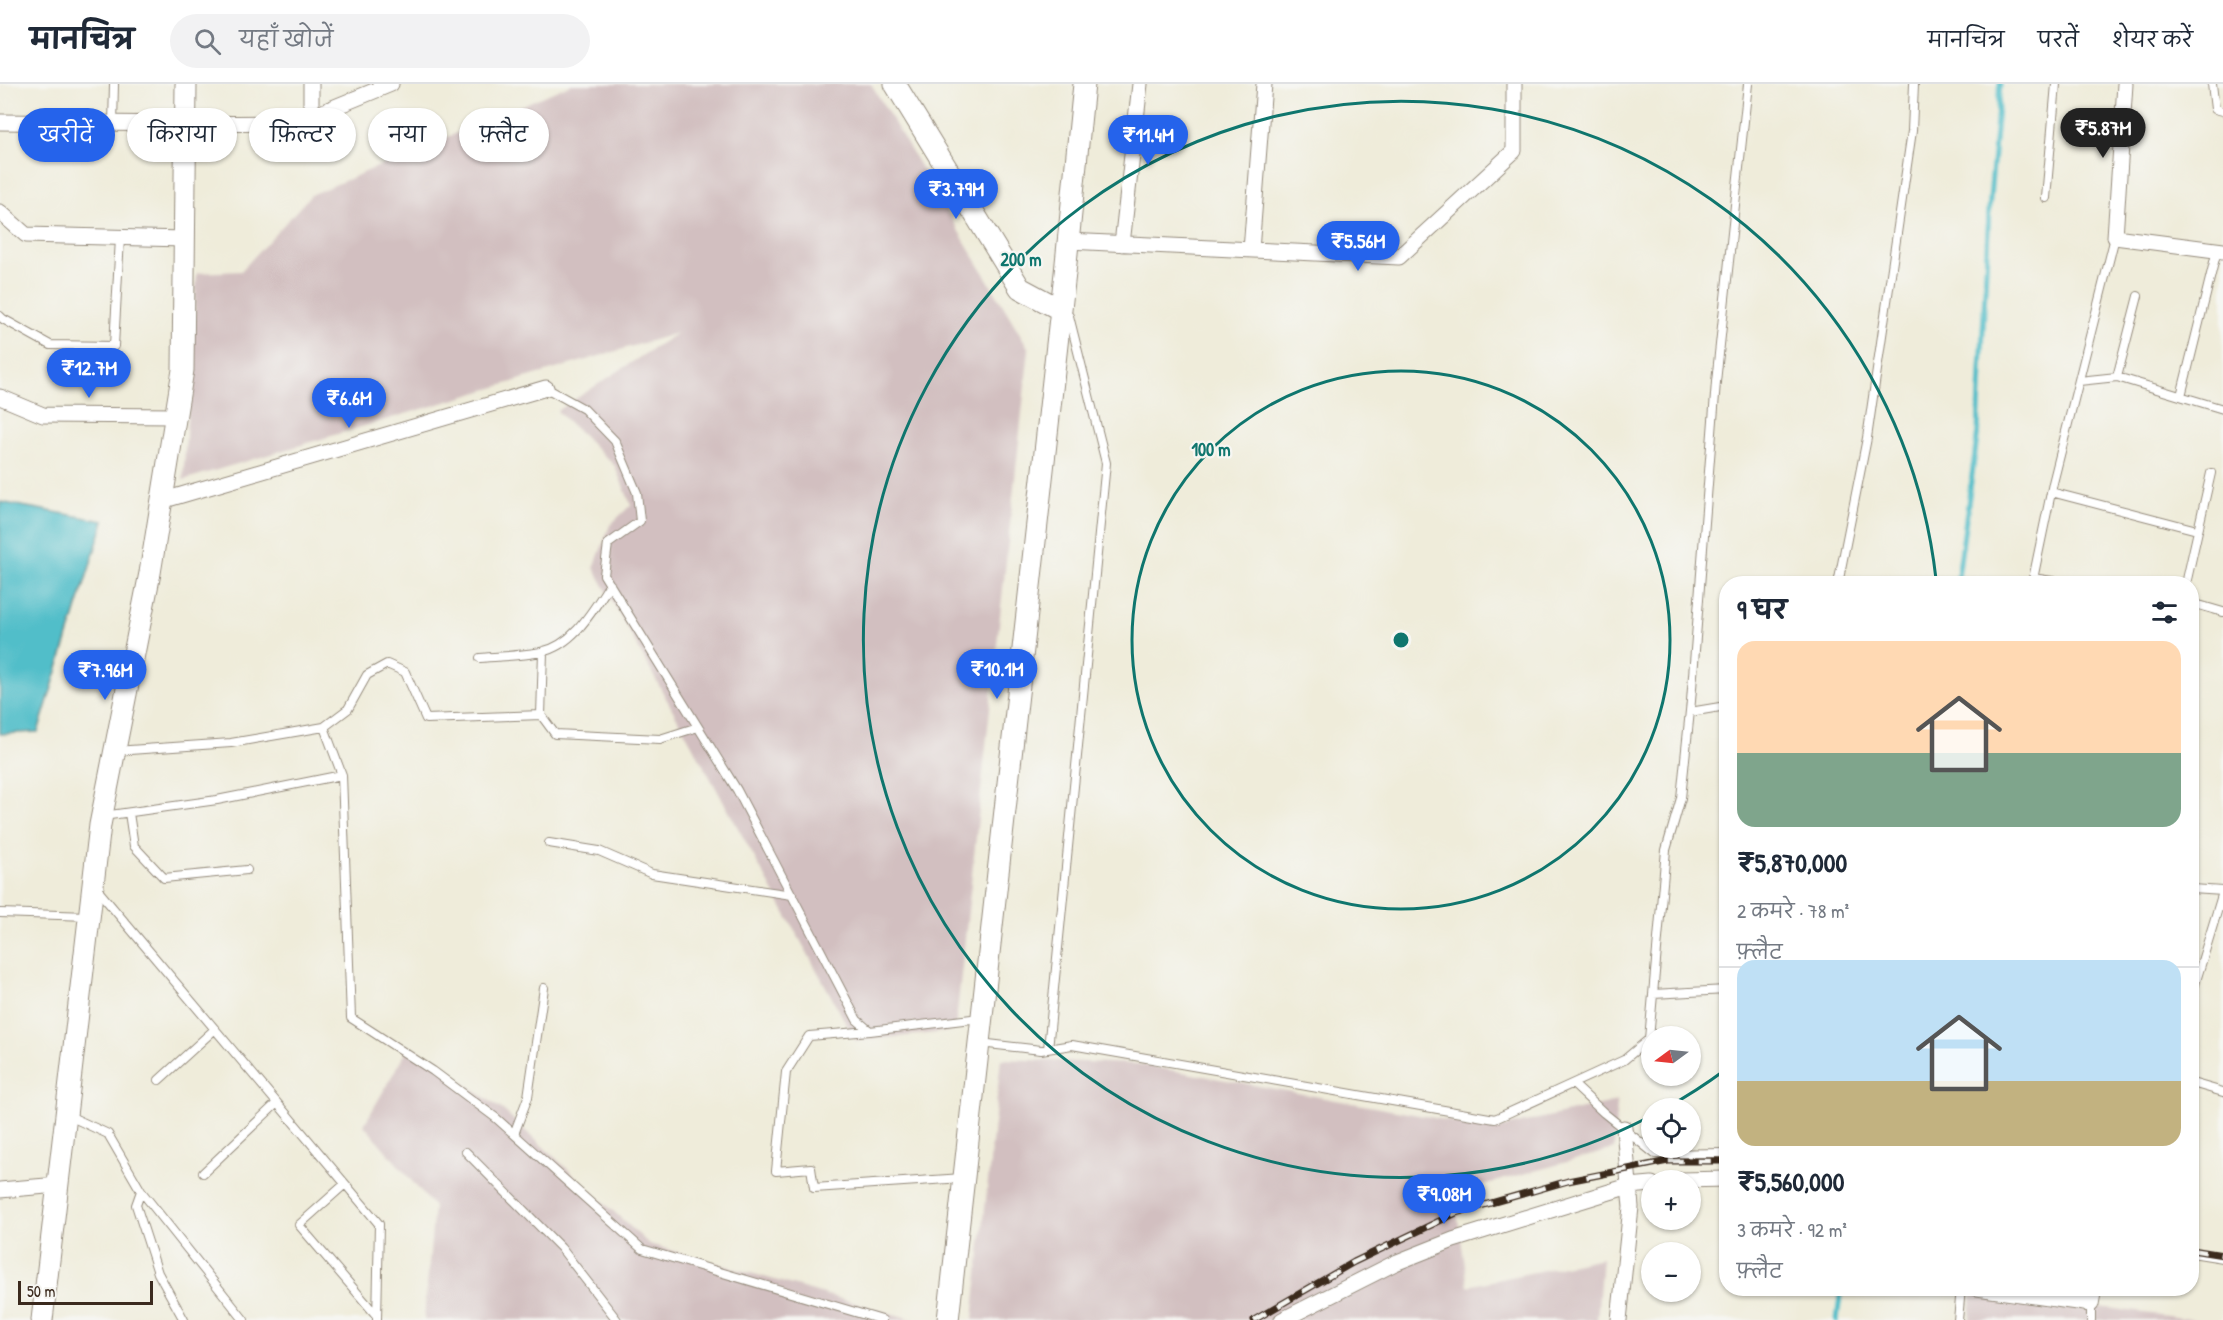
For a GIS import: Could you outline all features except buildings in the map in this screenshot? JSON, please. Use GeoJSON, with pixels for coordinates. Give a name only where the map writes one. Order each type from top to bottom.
{"type":"FeatureCollection","features":[{"type":"Feature","properties":{"kind":"street"},"geometry":{"type":"LineString","coordinates":[[185,108],[186,84]]}},
{"type":"Feature","properties":{"kind":"street"},"geometry":{"type":"LineString","coordinates":[[311,84],[311,108]]}},
{"type":"Feature","properties":{"kind":"street"},"geometry":{"type":"LineString","coordinates":[[333,108],[391,84]]}},
{"type":"Feature","properties":{"kind":"street"},"geometry":{"type":"LineString","coordinates":[[895,84],[1020,288],[1061,310]]}},
{"type":"Feature","properties":{"kind":"street"},"geometry":{"type":"LineString","coordinates":[[948,1320],[1061,310],[1084,84]]}},
{"type":"Feature","properties":{"kind":"street"},"geometry":{"type":"LineString","coordinates":[[1122,244],[1140,84]]}},
{"type":"Feature","properties":{"kind":"street"},"geometry":{"type":"LineString","coordinates":[[1251,250],[1264,84]]}},
{"type":"Feature","properties":{"kind":"street"},"geometry":{"type":"LineString","coordinates":[[1068,241],[1399,257],[1514,151],[1514,84]]}},
{"type":"Feature","properties":{"kind":"street"},"geometry":{"type":"LineString","coordinates":[[2125,84],[2115,237],[2220,250]]}},
{"type":"Feature","properties":{"kind":"street"},"geometry":{"type":"LineString","coordinates":[[0,122],[18,122]]}},
{"type":"Feature","properties":{"kind":"street"},"geometry":{"type":"LineString","coordinates":[[42,1320],[102,817],[150,573],[183,370],[185,162]]}},
{"type":"Feature","properties":{"kind":"street"},"geometry":{"type":"LineString","coordinates":[[0,212],[26,235],[184,239]]}},
{"type":"Feature","properties":{"kind":"street"},"geometry":{"type":"LineString","coordinates":[[161,501],[546,388]]}},
{"type":"Feature","properties":{"kind":"street"},"geometry":{"type":"LineString","coordinates":[[0,397],[43,415],[175,416]]}},
{"type":"Feature","properties":{"kind":"street"},"geometry":{"type":"LineString","coordinates":[[1618,1320],[1632,1207],[1624,1128]]}},
{"type":"Feature","properties":{"kind":"street"},"geometry":{"type":"LineString","coordinates":[[1701,1180],[1719,1179]]}},
{"type":"Feature","properties":{"kind":"street"},"geometry":{"type":"LineString","coordinates":[[0,1190],[58,1185]]}},
{"type":"Feature","properties":{"kind":"street"},"geometry":{"type":"LineString","coordinates":[[1282,1320],[1395,1263],[1453,1240],[1629,1186],[1641,1185]]}},
{"type":"Feature","properties":{"kind":"street"},"geometry":{"type":"LineString","coordinates":[[2034,1296],[2091,1304],[2092,1296]]}},
{"type":"Feature","properties":{"kind":"lane"},"geometry":{"type":"LineString","coordinates":[[113,108],[114,84]]}},
{"type":"Feature","properties":{"kind":"lane"},"geometry":{"type":"LineString","coordinates":[[979,1043],[1041,1050],[1072,1045],[1495,1119],[1624,1060],[1649,1039],[1666,850],[1681,798],[1690,712],[1716,382],[1748,84]]}},
{"type":"Feature","properties":{"kind":"lane"},"geometry":{"type":"LineString","coordinates":[[1840,576],[1867,438],[1912,131],[1914,84]]}},
{"type":"Feature","properties":{"kind":"lane"},"geometry":{"type":"LineString","coordinates":[[2046,198],[2056,84]]}},
{"type":"Feature","properties":{"kind":"lane"},"geometry":{"type":"LineString","coordinates":[[2212,84],[2214,109],[2223,111]]}},
{"type":"Feature","properties":{"kind":"lane"},"geometry":{"type":"LineString","coordinates":[[2033,576],[2051,492],[2115,237]]}},
{"type":"Feature","properties":{"kind":"lane"},"geometry":{"type":"LineString","coordinates":[[0,316],[50,345],[114,346],[120,238]]}},
{"type":"Feature","properties":{"kind":"lane"},"geometry":{"type":"LineString","coordinates":[[2181,396],[2220,250]]}},
{"type":"Feature","properties":{"kind":"lane"},"geometry":{"type":"LineString","coordinates":[[2117,377],[2138,296]]}},
{"type":"Feature","properties":{"kind":"lane"},"geometry":{"type":"LineString","coordinates":[[1048,1049],[1106,463],[1069,316],[1061,310]]}},
{"type":"Feature","properties":{"kind":"lane"},"geometry":{"type":"LineString","coordinates":[[2079,381],[2117,377],[2223,409]]}},
{"type":"Feature","properties":{"kind":"lane"},"geometry":{"type":"LineString","coordinates":[[546,388],[584,410],[615,441],[637,493],[640,521],[608,544],[604,575],[736,790],[857,1020],[870,1031]]}},
{"type":"Feature","properties":{"kind":"lane"},"geometry":{"type":"LineString","coordinates":[[2188,576],[2211,473]]}},
{"type":"Feature","properties":{"kind":"lane"},"geometry":{"type":"LineString","coordinates":[[2051,492],[2197,530]]}},
{"type":"Feature","properties":{"kind":"lane"},"geometry":{"type":"LineString","coordinates":[[480,658],[543,652],[566,641],[588,617],[610,584]]}},
{"type":"Feature","properties":{"kind":"lane"},"geometry":{"type":"LineString","coordinates":[[2199,605],[2223,612]]}},
{"type":"Feature","properties":{"kind":"lane"},"geometry":{"type":"LineString","coordinates":[[543,652],[541,715],[555,734],[660,739],[698,727]]}},
{"type":"Feature","properties":{"kind":"lane"},"geometry":{"type":"LineString","coordinates":[[115,751],[231,743],[324,727],[348,710],[367,675],[387,664],[405,672],[426,719],[541,715]]}},
{"type":"Feature","properties":{"kind":"lane"},"geometry":{"type":"LineString","coordinates":[[1690,712],[1719,707]]}},
{"type":"Feature","properties":{"kind":"lane"},"geometry":{"type":"LineString","coordinates":[[324,727],[342,775],[351,1018],[434,1071],[496,1118],[642,1249],[882,1320]]}},
{"type":"Feature","properties":{"kind":"lane"},"geometry":{"type":"LineString","coordinates":[[102,817],[217,800],[342,775]]}},
{"type":"Feature","properties":{"kind":"lane"},"geometry":{"type":"LineString","coordinates":[[129,813],[134,846],[164,878],[247,870]]}},
{"type":"Feature","properties":{"kind":"lane"},"geometry":{"type":"LineString","coordinates":[[549,843],[599,851],[652,874],[792,895]]}},
{"type":"Feature","properties":{"kind":"lane"},"geometry":{"type":"LineString","coordinates":[[93,885],[379,1224],[377,1318]]}},
{"type":"Feature","properties":{"kind":"lane"},"geometry":{"type":"LineString","coordinates":[[2199,890],[2223,892],[2199,973]]}},
{"type":"Feature","properties":{"kind":"lane"},"geometry":{"type":"LineString","coordinates":[[0,913],[89,916]]}},
{"type":"Feature","properties":{"kind":"lane"},"geometry":{"type":"LineString","coordinates":[[514,1134],[528,1097],[544,988]]}},
{"type":"Feature","properties":{"kind":"lane"},"geometry":{"type":"LineString","coordinates":[[1653,994],[1719,990]]}},
{"type":"Feature","properties":{"kind":"lane"},"geometry":{"type":"LineString","coordinates":[[964,1178],[814,1188],[811,1168],[776,1171],[786,1072],[809,1036],[982,1018]]}},
{"type":"Feature","properties":{"kind":"lane"},"geometry":{"type":"LineString","coordinates":[[159,1080],[215,1029]]}},
{"type":"Feature","properties":{"kind":"lane"},"geometry":{"type":"LineString","coordinates":[[1573,1084],[1604,1113],[1655,1154],[1719,1153]]}},
{"type":"Feature","properties":{"kind":"lane"},"geometry":{"type":"LineString","coordinates":[[2199,1085],[2223,1092]]}},
{"type":"Feature","properties":{"kind":"lane"},"geometry":{"type":"LineString","coordinates":[[203,1173],[277,1103]]}},
{"type":"Feature","properties":{"kind":"lane"},"geometry":{"type":"LineString","coordinates":[[66,1114],[108,1134],[141,1191],[244,1320]]}},
{"type":"Feature","properties":{"kind":"lane"},"geometry":{"type":"LineString","coordinates":[[466,1152],[561,1248],[617,1320]]}},
{"type":"Feature","properties":{"kind":"lane"},"geometry":{"type":"LineString","coordinates":[[345,1184],[299,1225],[377,1318]]}},
{"type":"Feature","properties":{"kind":"lane"},"geometry":{"type":"LineString","coordinates":[[141,1191],[136,1205],[158,1274],[184,1320]]}},
{"type":"Feature","properties":{"kind":"lane"},"geometry":{"type":"LineString","coordinates":[[2199,1254],[2223,1258]]}},
{"type":"Feature","properties":{"kind":"lane"},"geometry":{"type":"LineString","coordinates":[[1958,1320],[1960,1296]]}},
{"type":"Feature","properties":{"kind":"lane"},"geometry":{"type":"LineString","coordinates":[[2091,1304],[2091,1320]]}},
{"type":"Feature","properties":{"kind":"shaded area"},"geometry":{"type":"Polygon","coordinates":[[[572,84],[871,84],[1029,349],[955,1031],[856,1041],[594,568],[610,525],[631,505],[615,466],[557,411],[677,333],[183,480],[197,273],[241,271],[311,195],[389,162],[447,162],[447,137],[459,132],[459,162],[549,162],[549,108],[516,108],[572,84]]]}},
{"type":"Feature","properties":{"kind":"shaded area"},"geometry":{"type":"Polygon","coordinates":[[[409,1046],[503,1110],[649,1244],[914,1320],[424,1320],[434,1207],[364,1125],[409,1046]]]}},
{"type":"Feature","properties":{"kind":"shaded area"},"geometry":{"type":"Polygon","coordinates":[[[1001,1059],[1137,1064],[1495,1129],[1617,1101],[1614,1149],[1454,1193],[1468,1286],[1602,1258],[1597,1320],[973,1320],[1001,1059]]]}},
{"type":"Feature","properties":{"kind":"shaded area"},"geometry":{"type":"Polygon","coordinates":[[[1972,1296],[2017,1296],[2197,1320],[1970,1320],[1972,1296]]]}},
{"type":"Feature","properties":{"kind":"water"},"geometry":{"type":"Polygon","coordinates":[[[0,502],[104,521],[38,732],[0,734],[0,502]]]}},
{"type":"Feature","properties":{"kind":"waterway"},"geometry":{"type":"LineString","coordinates":[[1958,576],[1978,431],[1989,210],[2000,84]]}},
{"type":"Feature","properties":{"kind":"waterway"},"geometry":{"type":"LineString","coordinates":[[1837,1320],[1840,1296]]}},
{"type":"Feature","properties":{"kind":"railway"},"geometry":{"type":"LineString","coordinates":[[1254,1320],[1354,1262],[1456,1213],[1568,1181],[1668,1161],[1719,1161]]}},
{"type":"Feature","properties":{"kind":"railway"},"geometry":{"type":"LineString","coordinates":[[2199,1251],[2223,1255]]}}]}
